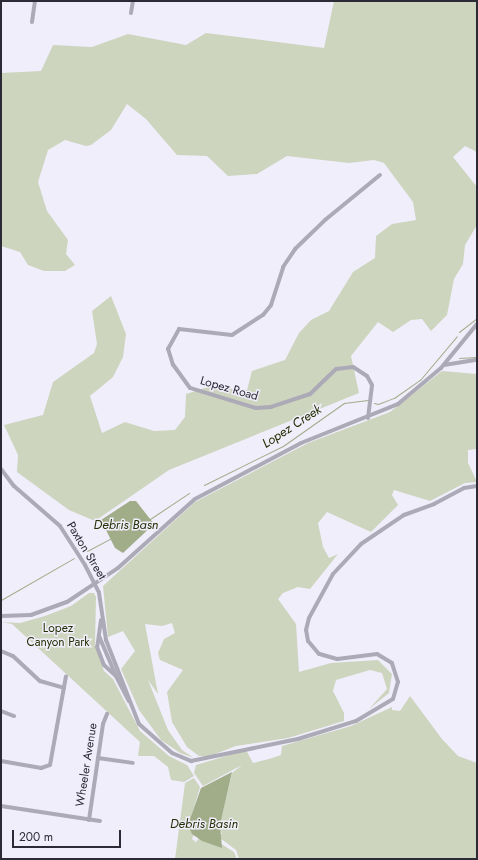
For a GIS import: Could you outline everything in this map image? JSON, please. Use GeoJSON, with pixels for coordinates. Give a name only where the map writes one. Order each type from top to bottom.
{"type":"FeatureCollection","features":[{"type":"Feature","properties":{"kind":"street"},"geometry":{"type":"LineString","coordinates":[[32,22],[35,1]]}},
{"type":"Feature","properties":{"kind":"street"},"geometry":{"type":"LineString","coordinates":[[131,13],[133,1]]}},
{"type":"Feature","properties":{"kind":"street","name":"Lopez Road"},"geometry":{"type":"LineString","coordinates":[[368,418],[372,385],[367,376],[353,367],[336,370],[314,393],[266,408],[198,392],[182,380],[169,354],[169,345],[179,329],[232,335],[263,315],[271,305],[283,267],[295,249],[325,220],[380,175]]}},
{"type":"Feature","properties":{"kind":"street"},"geometry":{"type":"LineString","coordinates":[[1,616],[43,612],[95,584],[127,560],[195,499],[301,442],[368,418],[398,404],[444,365],[477,324]]}},
{"type":"Feature","properties":{"kind":"street"},"geometry":{"type":"LineString","coordinates":[[444,365],[477,360]]}},
{"type":"Feature","properties":{"kind":"street","name":"Paxton Street"},"geometry":{"type":"LineString","coordinates":[[1,469],[14,486],[60,526],[95,584],[101,620]]}},
{"type":"Feature","properties":{"kind":"street"},"geometry":{"type":"LineString","coordinates":[[99,636],[116,676],[146,731],[172,753],[191,761],[211,759],[241,748],[286,742],[356,720],[376,711],[396,693],[398,676],[392,663],[377,654],[337,659],[319,654],[308,641],[309,618],[333,574],[361,544],[404,515],[434,504],[464,488],[477,486]]}},
{"type":"Feature","properties":{"kind":"street"},"geometry":{"type":"LineString","coordinates":[[101,620],[106,640],[129,692],[129,701]]}},
{"type":"Feature","properties":{"kind":"street"},"geometry":{"type":"LineString","coordinates":[[101,620],[97,647],[107,669],[116,676]]}},
{"type":"Feature","properties":{"kind":"street"},"geometry":{"type":"LineString","coordinates":[[1,651],[13,656],[40,681],[64,688]]}},
{"type":"Feature","properties":{"kind":"street"},"geometry":{"type":"LineString","coordinates":[[1,761],[41,768],[50,765],[66,676]]}},
{"type":"Feature","properties":{"kind":"street"},"geometry":{"type":"LineString","coordinates":[[1,711],[14,716]]}},
{"type":"Feature","properties":{"kind":"street","name":"Wheeler Avenue"},"geometry":{"type":"LineString","coordinates":[[89,820],[98,758],[107,714]]}},
{"type":"Feature","properties":{"kind":"street"},"geometry":{"type":"LineString","coordinates":[[98,758],[133,764]]}},
{"type":"Feature","properties":{"kind":"street"},"geometry":{"type":"LineString","coordinates":[[1,806],[100,822]]}},
{"type":"Feature","properties":{"kind":"green space"},"geometry":{"type":"Polygon","coordinates":[[[334,1],[477,1],[477,152],[465,146],[453,157],[477,187],[477,225],[465,245],[463,264],[454,279],[447,315],[431,331],[422,319],[411,320],[393,332],[378,322],[351,356],[359,393],[169,470],[95,521],[69,510],[17,472],[18,455],[4,425],[43,415],[53,382],[94,353],[97,344],[92,311],[111,296],[126,334],[123,357],[113,377],[90,396],[102,433],[125,422],[154,431],[175,430],[185,417],[186,394],[208,387],[247,390],[252,371],[285,360],[299,333],[311,320],[329,311],[353,272],[375,258],[376,236],[392,224],[416,220],[413,202],[384,163],[374,160],[349,163],[287,156],[257,174],[228,176],[207,156],[177,155],[146,119],[127,104],[111,130],[91,145],[86,146],[65,140],[48,150],[38,182],[47,211],[68,240],[66,254],[75,265],[65,271],[44,271],[28,265],[20,252],[1,246],[1,73],[41,71],[53,45],[92,47],[128,34],[186,45],[206,33],[324,48],[334,1]]]}},
{"type":"Feature","properties":{"kind":"green space"},"geometry":{"type":"Polygon","coordinates":[[[442,371],[477,374],[477,449],[468,450],[468,463],[477,482],[465,483],[430,501],[394,490],[392,495],[398,505],[371,532],[327,512],[318,523],[323,547],[329,558],[338,554],[310,589],[298,587],[283,593],[278,599],[296,624],[299,672],[331,663],[378,660],[392,674],[389,693],[369,709],[387,689],[382,673],[370,670],[336,680],[333,691],[344,713],[344,721],[288,738],[236,746],[210,756],[199,756],[187,747],[172,722],[167,692],[183,670],[160,660],[158,653],[164,639],[175,633],[172,623],[162,626],[145,624],[158,694],[148,680],[168,730],[182,750],[194,758],[180,753],[161,740],[139,710],[121,669],[135,651],[123,631],[108,637],[103,586],[195,502],[308,443],[390,412],[442,371]]]}},
{"type":"Feature","properties":{"kind":"green space","name":"Lopez Canyon Park"},"geometry":{"type":"Polygon","coordinates":[[[89,593],[94,593],[96,597],[95,645],[104,671],[113,679],[140,731],[169,756],[187,765],[194,776],[184,782],[171,780],[168,767],[154,756],[138,756],[140,742],[12,624],[1,622],[20,623],[45,616],[71,606],[89,593]]]}},
{"type":"Feature","properties":{"kind":"green space"},"geometry":{"type":"Polygon","coordinates":[[[410,696],[442,739],[458,756],[477,763],[477,859],[239,859],[236,850],[217,836],[222,834],[219,828],[232,773],[242,765],[203,786],[194,773],[196,765],[246,750],[253,763],[269,759],[281,755],[282,746],[351,726],[392,707],[392,710],[400,711],[410,696]]]}},
{"type":"Feature","properties":{"kind":"green space"},"geometry":{"type":"Polygon","coordinates":[[[194,778],[200,787],[190,821],[195,831],[192,839],[196,842],[204,833],[234,852],[237,859],[175,859],[185,783],[194,778]]]}},
{"type":"Feature","properties":{"kind":"water","name":"Debris Basn"},"geometry":{"type":"Polygon","coordinates":[[[130,501],[136,501],[154,524],[123,553],[115,548],[101,520],[130,501]]]}},
{"type":"Feature","properties":{"kind":"water","name":"Debris Basin"},"geometry":{"type":"Polygon","coordinates":[[[232,772],[220,825],[222,848],[202,841],[192,834],[188,825],[201,788],[232,772]]]}},
{"type":"Feature","properties":{"kind":"waterway","name":"Lopez Creek"},"geometry":{"type":"LineString","coordinates":[[459,332],[477,318]]}},
{"type":"Feature","properties":{"kind":"waterway","name":"Lopez Creek"},"geometry":{"type":"LineString","coordinates":[[374,403],[378,404],[394,398],[420,380],[457,336]]}},
{"type":"Feature","properties":{"kind":"waterway"},"geometry":{"type":"LineString","coordinates":[[459,358],[477,357]]}},
{"type":"Feature","properties":{"kind":"waterway","name":"Lopez Creek"},"geometry":{"type":"LineString","coordinates":[[204,485],[283,446],[344,403],[368,400]]}},
{"type":"Feature","properties":{"kind":"waterway","name":"Lopez Creek"},"geometry":{"type":"LineString","coordinates":[[150,519],[189,493]]}},
{"type":"Feature","properties":{"kind":"waterway","name":"Lopez Creek"},"geometry":{"type":"LineString","coordinates":[[87,551],[111,538]]}},
{"type":"Feature","properties":{"kind":"waterway","name":"Lopez Creek"},"geometry":{"type":"LineString","coordinates":[[1,600],[74,558]]}}]}
